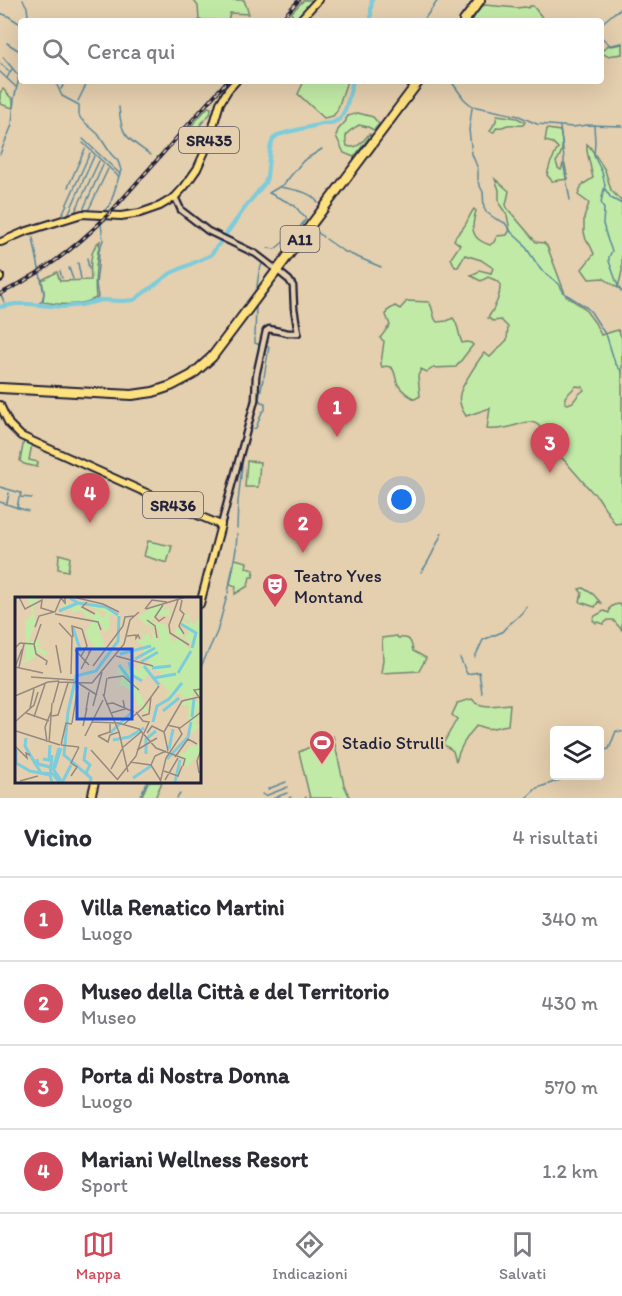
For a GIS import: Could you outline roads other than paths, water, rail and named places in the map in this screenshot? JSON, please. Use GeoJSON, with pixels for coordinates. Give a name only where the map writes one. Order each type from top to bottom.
{"type":"FeatureCollection","features":[{"type":"Feature","properties":{"kind":"highway"},"geometry":{"type":"LineString","coordinates":[[464,18],[478,0]]}},
{"type":"Feature","properties":{"kind":"highway","name":"A11"},"geometry":{"type":"LineString","coordinates":[[0,386],[132,395],[153,392],[192,375],[212,357],[415,84]]}},
{"type":"Feature","properties":{"kind":"main road"},"geometry":{"type":"LineString","coordinates":[[302,18],[318,0]]}},
{"type":"Feature","properties":{"kind":"main road","name":"SR435"},"geometry":{"type":"LineString","coordinates":[[0,241],[82,214],[115,216],[140,213],[157,207],[175,196],[196,169],[207,147],[220,103],[233,84]]}},
{"type":"Feature","properties":{"kind":"main road"},"geometry":{"type":"LineString","coordinates":[[175,196],[178,207],[185,214],[208,231],[256,254],[290,282],[293,288],[298,333],[266,330],[256,376],[255,400],[201,600]]}},
{"type":"Feature","properties":{"kind":"main road","name":"SR436"},"geometry":{"type":"LineString","coordinates":[[0,405],[9,424],[21,436],[221,525]]}},
{"type":"Feature","properties":{"kind":"main road"},"geometry":{"type":"LineString","coordinates":[[91,798],[95,783]]}},
{"type":"Feature","properties":{"kind":"waterway"},"geometry":{"type":"LineString","coordinates":[[23,0],[30,18]]}},
{"type":"Feature","properties":{"kind":"waterway"},"geometry":{"type":"LineString","coordinates":[[371,18],[372,0]]}},
{"type":"Feature","properties":{"kind":"waterway"},"geometry":{"type":"LineString","coordinates":[[425,18],[438,0]]}},
{"type":"Feature","properties":{"kind":"waterway"},"geometry":{"type":"LineString","coordinates":[[604,21],[622,8]]}},
{"type":"Feature","properties":{"kind":"waterway"},"geometry":{"type":"LineString","coordinates":[[0,13],[18,22]]}},
{"type":"Feature","properties":{"kind":"waterway"},"geometry":{"type":"LineString","coordinates":[[604,40],[611,46],[622,44]]}},
{"type":"Feature","properties":{"kind":"waterway"},"geometry":{"type":"LineString","coordinates":[[7,43],[18,50]]}},
{"type":"Feature","properties":{"kind":"waterway"},"geometry":{"type":"LineString","coordinates":[[3,57],[18,75]]}},
{"type":"Feature","properties":{"kind":"waterway"},"geometry":{"type":"LineString","coordinates":[[0,63],[10,72]]}},
{"type":"Feature","properties":{"kind":"waterway"},"geometry":{"type":"LineString","coordinates":[[7,78],[12,69]]}},
{"type":"Feature","properties":{"kind":"waterway"},"geometry":{"type":"LineString","coordinates":[[0,72],[16,87]]}},
{"type":"Feature","properties":{"kind":"waterway"},"geometry":{"type":"LineString","coordinates":[[0,154],[12,125],[18,82]]}},
{"type":"Feature","properties":{"kind":"waterway"},"geometry":{"type":"LineString","coordinates":[[56,84],[62,96],[79,105],[81,119],[98,134],[118,161],[121,170],[110,205],[102,213]]}},
{"type":"Feature","properties":{"kind":"waterway"},"geometry":{"type":"LineString","coordinates":[[61,89],[64,84]]}},
{"type":"Feature","properties":{"kind":"waterway"},"geometry":{"type":"LineString","coordinates":[[78,101],[86,84]]}},
{"type":"Feature","properties":{"kind":"waterway"},"geometry":{"type":"LineString","coordinates":[[0,307],[15,304],[63,307],[102,300],[134,300],[171,273],[211,255],[265,183],[273,139],[288,132],[332,123],[340,119],[346,108],[352,84]]}},
{"type":"Feature","properties":{"kind":"waterway"},"geometry":{"type":"LineString","coordinates":[[453,84],[472,106],[519,116],[537,124],[573,127],[622,126]]}},
{"type":"Feature","properties":{"kind":"waterway"},"geometry":{"type":"LineString","coordinates":[[119,107],[121,125],[127,136],[151,155]]}},
{"type":"Feature","properties":{"kind":"waterway"},"geometry":{"type":"LineString","coordinates":[[472,108],[469,130],[472,154],[478,169],[478,180]]}},
{"type":"Feature","properties":{"kind":"waterway"},"geometry":{"type":"LineString","coordinates":[[594,125],[594,156],[602,172],[605,185],[601,202],[604,209],[603,224],[612,251],[609,261],[622,292]]}},
{"type":"Feature","properties":{"kind":"waterway"},"geometry":{"type":"LineString","coordinates":[[560,127],[570,200]]}},
{"type":"Feature","properties":{"kind":"waterway"},"geometry":{"type":"LineString","coordinates":[[83,139],[119,173]]}},
{"type":"Feature","properties":{"kind":"waterway"},"geometry":{"type":"LineString","coordinates":[[83,143],[118,176]]}},
{"type":"Feature","properties":{"kind":"waterway"},"geometry":{"type":"LineString","coordinates":[[68,187],[85,149]]}},
{"type":"Feature","properties":{"kind":"waterway"},"geometry":{"type":"LineString","coordinates":[[268,248],[275,249],[297,231],[306,219],[294,205],[269,193],[284,184],[303,161],[322,149]]}},
{"type":"Feature","properties":{"kind":"waterway"},"geometry":{"type":"LineString","coordinates":[[61,217],[90,153]]}},
{"type":"Feature","properties":{"kind":"waterway"},"geometry":{"type":"LineString","coordinates":[[68,215],[94,156]]}},
{"type":"Feature","properties":{"kind":"waterway"},"geometry":{"type":"LineString","coordinates":[[74,214],[99,161]]}},
{"type":"Feature","properties":{"kind":"waterway"},"geometry":{"type":"LineString","coordinates":[[83,210],[103,165]]}},
{"type":"Feature","properties":{"kind":"waterway"},"geometry":{"type":"LineString","coordinates":[[88,211],[108,169]]}},
{"type":"Feature","properties":{"kind":"waterway"},"geometry":{"type":"LineString","coordinates":[[478,182],[483,192],[486,212],[505,223],[523,243],[541,270],[559,284],[564,293],[591,312],[607,337],[615,363],[622,372]]}},
{"type":"Feature","properties":{"kind":"waterway"},"geometry":{"type":"LineString","coordinates":[[281,187],[307,193],[318,203]]}},
{"type":"Feature","properties":{"kind":"waterway"},"geometry":{"type":"LineString","coordinates":[[605,189],[611,198],[622,204]]}},
{"type":"Feature","properties":{"kind":"waterway"},"geometry":{"type":"LineString","coordinates":[[96,302],[99,251],[103,240],[101,224]]}},
{"type":"Feature","properties":{"kind":"waterway"},"geometry":{"type":"LineString","coordinates":[[315,230],[323,237]]}},
{"type":"Feature","properties":{"kind":"waterway"},"geometry":{"type":"LineString","coordinates":[[33,238],[44,294],[42,301],[38,304]]}},
{"type":"Feature","properties":{"kind":"waterway"},"geometry":{"type":"LineString","coordinates":[[326,239],[343,251],[381,267]]}},
{"type":"Feature","properties":{"kind":"waterway"},"geometry":{"type":"LineString","coordinates":[[87,258],[89,269]]}},
{"type":"Feature","properties":{"kind":"waterway"},"geometry":{"type":"LineString","coordinates":[[257,286],[263,261]]}},
{"type":"Feature","properties":{"kind":"waterway"},"geometry":{"type":"LineString","coordinates":[[78,263],[81,279]]}},
{"type":"Feature","properties":{"kind":"waterway"},"geometry":{"type":"LineString","coordinates":[[69,268],[73,279]]}},
{"type":"Feature","properties":{"kind":"waterway"},"geometry":{"type":"LineString","coordinates":[[60,271],[62,278]]}},
{"type":"Feature","properties":{"kind":"waterway"},"geometry":{"type":"LineString","coordinates":[[1,295],[4,302]]}},
{"type":"Feature","properties":{"kind":"waterway"},"geometry":{"type":"LineString","coordinates":[[255,336],[256,306]]}},
{"type":"Feature","properties":{"kind":"waterway"},"geometry":{"type":"LineString","coordinates":[[255,338],[255,343],[260,345]]}},
{"type":"Feature","properties":{"kind":"waterway"},"geometry":{"type":"LineString","coordinates":[[264,346],[269,347],[264,377]]}},
{"type":"Feature","properties":{"kind":"waterway"},"geometry":{"type":"LineString","coordinates":[[246,443],[249,430],[256,428],[265,410],[265,403],[259,399],[263,379]]}},
{"type":"Feature","properties":{"kind":"waterway"},"geometry":{"type":"LineString","coordinates":[[237,528],[243,457]]}},
{"type":"Feature","properties":{"kind":"waterway"},"geometry":{"type":"LineString","coordinates":[[0,487],[21,493],[20,497],[32,498]]}},
{"type":"Feature","properties":{"kind":"waterway"},"geometry":{"type":"LineString","coordinates":[[7,503],[9,493]]}},
{"type":"Feature","properties":{"kind":"waterway"},"geometry":{"type":"LineString","coordinates":[[17,508],[19,498]]}},
{"type":"Feature","properties":{"kind":"waterway"},"geometry":{"type":"LineString","coordinates":[[0,502],[28,511]]}},
{"type":"Feature","properties":{"kind":"waterway"},"geometry":{"type":"LineString","coordinates":[[421,572],[442,533]]}},
{"type":"Feature","properties":{"kind":"waterway"},"geometry":{"type":"LineString","coordinates":[[228,593],[237,534]]}},
{"type":"Feature","properties":{"kind":"waterway"},"geometry":{"type":"LineString","coordinates":[[201,667],[217,632],[227,596]]}},
{"type":"Feature","properties":{"kind":"waterway"},"geometry":{"type":"LineString","coordinates":[[475,657],[483,640],[502,632],[526,607]]}},
{"type":"Feature","properties":{"kind":"waterway"},"geometry":{"type":"LineString","coordinates":[[460,658],[467,674],[479,672],[482,693]]}},
{"type":"Feature","properties":{"kind":"waterway"},"geometry":{"type":"LineString","coordinates":[[604,750],[609,749],[616,731],[622,732]]}},
{"type":"Feature","properties":{"kind":"waterway"},"geometry":{"type":"LineString","coordinates":[[526,798],[537,788],[560,780]]}},
{"type":"Feature","properties":{"kind":"waterway"},"geometry":{"type":"LineString","coordinates":[[268,789],[286,782]]}},
{"type":"Feature","properties":{"kind":"waterway"},"geometry":{"type":"LineString","coordinates":[[139,798],[146,783]]}},
{"type":"Feature","properties":{"kind":"waterway"},"geometry":{"type":"LineString","coordinates":[[262,794],[265,796],[288,787]]}},
{"type":"Feature","properties":{"kind":"waterway"},"geometry":{"type":"LineString","coordinates":[[274,798],[287,793]]}},
{"type":"Feature","properties":{"kind":"waterway"},"geometry":{"type":"LineString","coordinates":[[177,798],[180,794]]}},
{"type":"Feature","properties":{"kind":"railway"},"geometry":{"type":"LineString","coordinates":[[283,18],[299,0]]}},
{"type":"Feature","properties":{"kind":"railway"},"geometry":{"type":"LineString","coordinates":[[0,294],[44,268],[98,225],[224,84]]}},
{"type":"Feature","properties":{"kind":"place","name":"Villa Renatico Martini"},"geometry":{"type":"Point","coordinates":[337,437]}},
{"type":"Feature","properties":{"kind":"place","name":"Porta di Nostra Donna"},"geometry":{"type":"Point","coordinates":[550,473]}},
{"type":"Feature","properties":{"kind":"place","name":"Mariani Wellness Resort"},"geometry":{"type":"Point","coordinates":[90,523]}},
{"type":"Feature","properties":{"kind":"place","name":"Museo della Città e del Territorio"},"geometry":{"type":"Point","coordinates":[303,553]}},
{"type":"Feature","properties":{"kind":"place","name":"Teatro Yves Montand"},"geometry":{"type":"Point","coordinates":[275,609]}},
{"type":"Feature","properties":{"kind":"place","name":"Stadio Strulli"},"geometry":{"type":"Point","coordinates":[322,766]}}]}
